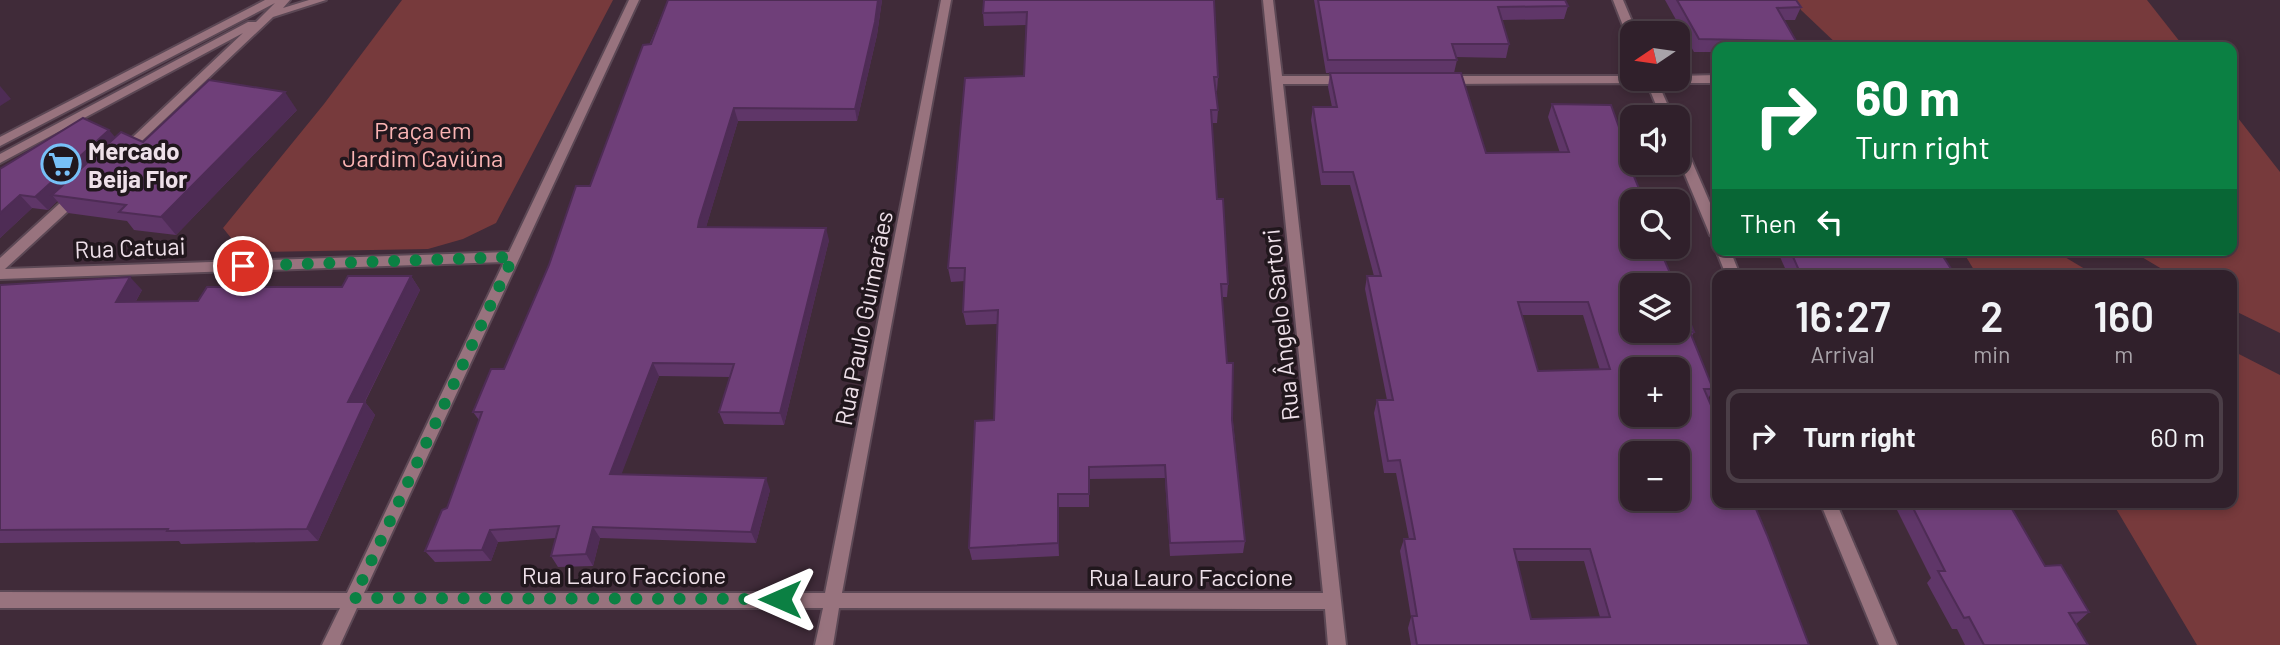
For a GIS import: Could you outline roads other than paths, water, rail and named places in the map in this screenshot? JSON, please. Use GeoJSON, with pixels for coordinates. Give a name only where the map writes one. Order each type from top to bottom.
{"type":"FeatureCollection","features":[{"type":"Feature","properties":{"kind":"street"},"geometry":{"type":"LineString","coordinates":[[0,142],[273,0]]}},
{"type":"Feature","properties":{"kind":"street"},"geometry":{"type":"LineString","coordinates":[[109,164],[285,0]]}},
{"type":"Feature","properties":{"kind":"street"},"geometry":{"type":"LineString","coordinates":[[0,159],[268,15],[321,0]]}},
{"type":"Feature","properties":{"kind":"street"},"geometry":{"type":"LineString","coordinates":[[331,645],[634,0]]}},
{"type":"Feature","properties":{"kind":"street","name":"Rua Paulo Guimarães"},"geometry":{"type":"LineString","coordinates":[[824,645],[946,0]]}},
{"type":"Feature","properties":{"kind":"street","name":"Rua Ângelo Sartori"},"geometry":{"type":"LineString","coordinates":[[1268,0],[1337,645]]}},
{"type":"Feature","properties":{"kind":"street"},"geometry":{"type":"LineString","coordinates":[[1618,0],[1627,21]]}},
{"type":"Feature","properties":{"kind":"street"},"geometry":{"type":"LineString","coordinates":[[1429,80],[1620,79]]}},
{"type":"Feature","properties":{"kind":"street"},"geometry":{"type":"LineString","coordinates":[[1690,79],[1712,79]]}},
{"type":"Feature","properties":{"kind":"street"},"geometry":{"type":"LineString","coordinates":[[1276,80],[1360,80]]}},
{"type":"Feature","properties":{"kind":"street"},"geometry":{"type":"LineString","coordinates":[[1690,172],[1712,223]]}},
{"type":"Feature","properties":{"kind":"street"},"geometry":{"type":"LineString","coordinates":[[0,266],[89,183]]}},
{"type":"Feature","properties":{"kind":"street","name":"Rua Catuai"},"geometry":{"type":"LineString","coordinates":[[0,274],[513,257]]}},
{"type":"Feature","properties":{"kind":"street"},"geometry":{"type":"LineString","coordinates":[[1831,508],[1888,645]]}},
{"type":"Feature","properties":{"kind":"street","name":"Rua Lauro Faccione"},"geometry":{"type":"LineString","coordinates":[[0,600],[354,598],[1332,601]]}},
{"type":"Feature","properties":{"kind":"place","name":"Mercado Beija Flor"},"geometry":{"type":"Point","coordinates":[61,164]}},
{"type":"Feature","properties":{"kind":"park label","name":"Praça em Jardim Caviúna"},"geometry":{"type":"Point","coordinates":[423,143]}}]}
